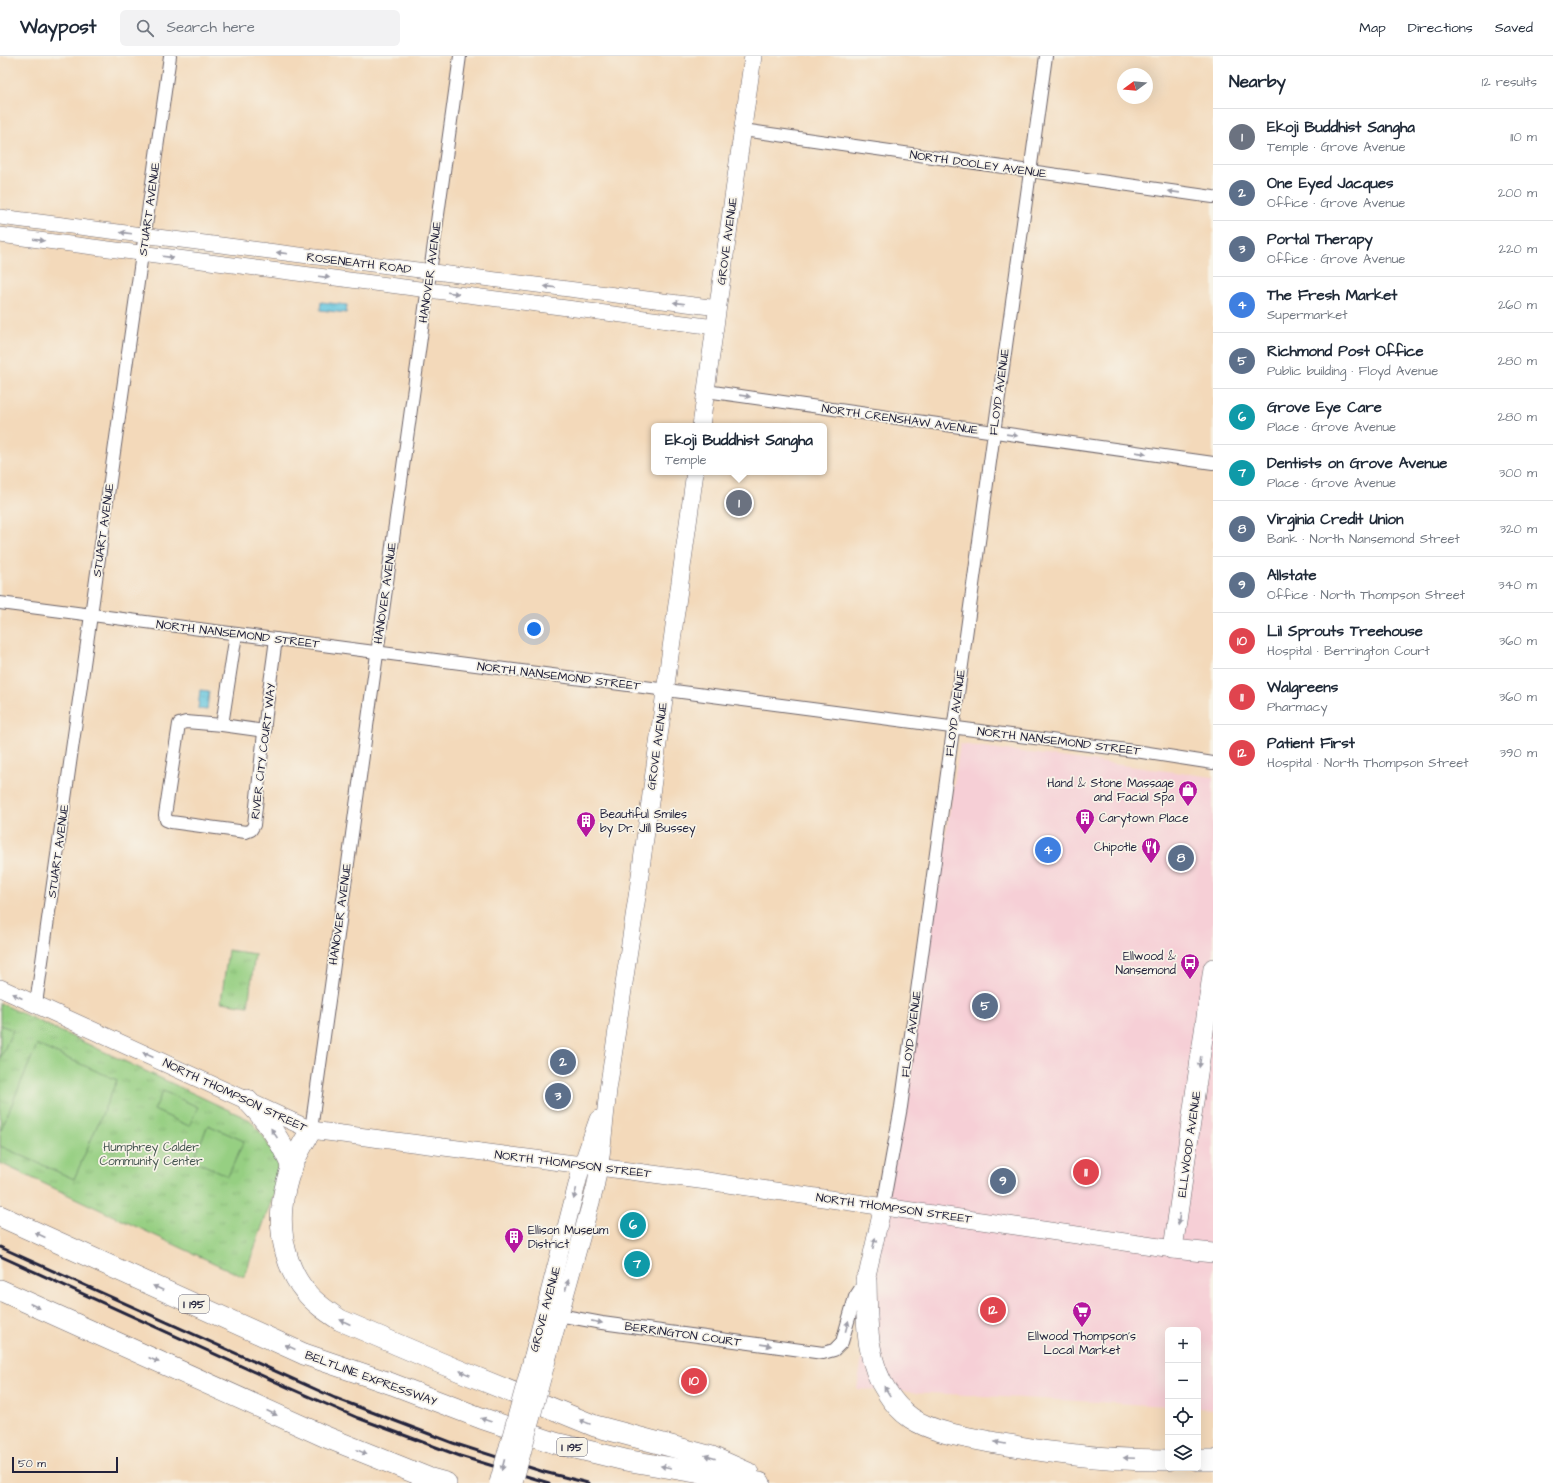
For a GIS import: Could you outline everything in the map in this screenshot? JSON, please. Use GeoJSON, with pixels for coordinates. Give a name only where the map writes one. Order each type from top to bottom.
{"type":"FeatureCollection","features":[{"type":"Feature","properties":{"kind":"highway"},"geometry":{"type":"LineString","coordinates":[[248,1100],[276,1135],[283,1146],[292,1167]]}},
{"type":"Feature","properties":{"kind":"highway"},"geometry":{"type":"LineString","coordinates":[[311,1130],[292,1167],[282,1207],[282,1230],[287,1254],[294,1276],[305,1292],[325,1310],[340,1320],[594,1426],[712,1458],[772,1483]]}},
{"type":"Feature","properties":{"kind":"highway","name":"BELTLINE EXPRESSWAY"},"geometry":{"type":"LineString","coordinates":[[0,1216],[304,1354],[392,1384],[481,1418],[555,1443],[617,1458],[760,1483]]}},
{"type":"Feature","properties":{"kind":"highway"},"geometry":{"type":"LineString","coordinates":[[866,1280],[870,1352],[876,1373],[886,1391],[897,1406],[912,1419],[934,1429],[969,1438],[1059,1454],[1165,1460]]}},
{"type":"Feature","properties":{"kind":"highway"},"geometry":{"type":"LineString","coordinates":[[0,1290],[326,1437],[436,1481]]}},
{"type":"Feature","properties":{"kind":"highway"},"geometry":{"type":"LineString","coordinates":[[1201,1460],[1213,1460]]}},
{"type":"Feature","properties":{"kind":"main road","name":"GROVE AVENUE"},"geometry":{"type":"LineString","coordinates":[[701,423],[753,56]]}},
{"type":"Feature","properties":{"kind":"main road","name":"GROVE AVENUE"},"geometry":{"type":"LineString","coordinates":[[514,1483],[539,1362],[551,1314],[595,1188],[590,1166],[608,1090],[639,882],[664,690],[695,475]]}},
{"type":"Feature","properties":{"kind":"main road","name":"ELLWOOD AVENUE"},"geometry":{"type":"LineString","coordinates":[[1174,1249],[1213,968]]}},
{"type":"Feature","properties":{"kind":"main road","name":"NORTH THOMPSON STREET"},"geometry":{"type":"LineString","coordinates":[[0,988],[311,1130],[883,1206],[1174,1249]]}},
{"type":"Feature","properties":{"kind":"main road","name":"FLOYD AVENUE"},"geometry":{"type":"LineString","coordinates":[[866,1280],[883,1206]]}},
{"type":"Feature","properties":{"kind":"main road"},"geometry":{"type":"LineString","coordinates":[[1174,1249],[1213,1254]]}},
{"type":"Feature","properties":{"kind":"main road","name":"GROVE AVENUE"},"geometry":{"type":"LineString","coordinates":[[498,1483],[539,1362]]}},
{"type":"Feature","properties":{"kind":"street","name":"STUART AVENUE"},"geometry":{"type":"LineString","coordinates":[[36,1004],[170,56]]}},
{"type":"Feature","properties":{"kind":"street","name":"HANOVER AVENUE"},"geometry":{"type":"LineString","coordinates":[[311,1130],[460,56]]}},
{"type":"Feature","properties":{"kind":"street","name":"FLOYD AVENUE"},"geometry":{"type":"LineString","coordinates":[[883,1206],[901,1107],[1046,56]]}},
{"type":"Feature","properties":{"kind":"street","name":"NORTH DOOLEY AVENUE"},"geometry":{"type":"LineString","coordinates":[[743,130],[1213,197]]}},
{"type":"Feature","properties":{"kind":"street","name":"ROSENEATH ROAD"},"geometry":{"type":"LineString","coordinates":[[0,217],[718,308]]}},
{"type":"Feature","properties":{"kind":"street","name":"ROSENEATH ROAD"},"geometry":{"type":"LineString","coordinates":[[0,235],[715,327]]}},
{"type":"Feature","properties":{"kind":"street","name":"NORTH CRENSHAW AVENUE"},"geometry":{"type":"LineString","coordinates":[[706,391],[1213,463]]}},
{"type":"Feature","properties":{"kind":"street","name":"NORTH NANSEMOND STREET"},"geometry":{"type":"LineString","coordinates":[[0,603],[953,727],[1213,763]]}},
{"type":"Feature","properties":{"kind":"street"},"geometry":{"type":"LineString","coordinates":[[236,634],[222,725],[265,731]]}},
{"type":"Feature","properties":{"kind":"street","name":"RIVER CITY COURT WAY"},"geometry":{"type":"LineString","coordinates":[[222,725],[186,722],[179,724],[165,814],[166,820],[171,822],[246,832],[251,830],[254,825],[276,639]]}},
{"type":"Feature","properties":{"kind":"street","name":"FLOYD AVENUE"},"geometry":{"type":"LineString","coordinates":[[823,1353],[834,1350],[842,1342],[855,1297],[866,1280]]}},
{"type":"Feature","properties":{"kind":"street","name":"BERRINGTON COURT"},"geometry":{"type":"LineString","coordinates":[[551,1314],[602,1323],[823,1353]]}},
{"type":"Feature","properties":{"kind":"shaded area"},"geometry":{"type":"Polygon","coordinates":[[[960,744],[1213,777],[1213,1409],[1201,1408],[1201,1327],[1165,1327],[1165,1406],[857,1389],[960,744]]]}},
{"type":"Feature","properties":{"kind":"green space"},"geometry":{"type":"Polygon","coordinates":[[[228,950],[255,954],[248,1006],[221,1002],[228,950]]]}},
{"type":"Feature","properties":{"kind":"green space","name":"Humphrey Calder Community Center"},"geometry":{"type":"Polygon","coordinates":[[[0,1003],[250,1120],[264,1137],[277,1161],[279,1180],[244,1277],[0,1163],[0,1003]]]}},
{"type":"Feature","properties":{"kind":"green space"},"geometry":{"type":"Polygon","coordinates":[[[0,1025],[13,1030],[0,1059],[0,1025]]]}},
{"type":"Feature","properties":{"kind":"green space"},"geometry":{"type":"Polygon","coordinates":[[[37,1045],[117,1080],[74,1179],[0,1146],[0,1132],[37,1045]]]}},
{"type":"Feature","properties":{"kind":"green space"},"geometry":{"type":"Polygon","coordinates":[[[163,1091],[198,1107],[189,1126],[154,1110],[163,1091]]]}},
{"type":"Feature","properties":{"kind":"green space"},"geometry":{"type":"Polygon","coordinates":[[[208,1125],[244,1141],[228,1176],[193,1160],[208,1125]]]}},
{"type":"Feature","properties":{"kind":"water"},"geometry":{"type":"Polygon","coordinates":[[[321,302],[347,305],[346,313],[320,310],[321,302]]]}},
{"type":"Feature","properties":{"kind":"water"},"geometry":{"type":"Polygon","coordinates":[[[200,690],[209,691],[207,710],[198,709],[200,690]]]}},
{"type":"Feature","properties":{"kind":"railway"},"geometry":{"type":"LineString","coordinates":[[0,1247],[335,1398],[453,1443],[544,1472],[588,1483]]}},
{"type":"Feature","properties":{"kind":"railway"},"geometry":{"type":"LineString","coordinates":[[0,1256],[358,1418],[460,1456],[549,1483]]}},
{"type":"Feature","properties":{"kind":"place","name":"Ekoji Buddhist Sangha"},"geometry":{"type":"Point","coordinates":[739,503]}},
{"type":"Feature","properties":{"kind":"place","name":"Hand & Stone Massage and Facial Spa"},"geometry":{"type":"Point","coordinates":[1188,807]}},
{"type":"Feature","properties":{"kind":"place","name":"Carytown Place"},"geometry":{"type":"Point","coordinates":[1085,835]}},
{"type":"Feature","properties":{"kind":"place","name":"Beautiful Smiles by Dr. Jill Bussey"},"geometry":{"type":"Point","coordinates":[586,838]}},
{"type":"Feature","properties":{"kind":"place","name":"The Fresh Market"},"geometry":{"type":"Point","coordinates":[1048,850]}},
{"type":"Feature","properties":{"kind":"place","name":"Virginia Credit Union"},"geometry":{"type":"Point","coordinates":[1181,858]}},
{"type":"Feature","properties":{"kind":"place","name":"Chipotle"},"geometry":{"type":"Point","coordinates":[1151,864]}},
{"type":"Feature","properties":{"kind":"place","name":"Ellwood & Nansemond"},"geometry":{"type":"Point","coordinates":[1190,980]}},
{"type":"Feature","properties":{"kind":"place","name":"Richmond Post Office"},"geometry":{"type":"Point","coordinates":[985,1006]}},
{"type":"Feature","properties":{"kind":"place","name":"One Eyed Jacques"},"geometry":{"type":"Point","coordinates":[563,1062]}},
{"type":"Feature","properties":{"kind":"place","name":"Portal Therapy"},"geometry":{"type":"Point","coordinates":[558,1096]}},
{"type":"Feature","properties":{"kind":"place","name":"Walgreens"},"geometry":{"type":"Point","coordinates":[1086,1172]}},
{"type":"Feature","properties":{"kind":"place","name":"Allstate"},"geometry":{"type":"Point","coordinates":[1003,1181]}},
{"type":"Feature","properties":{"kind":"place","name":"Grove Eye Care"},"geometry":{"type":"Point","coordinates":[633,1225]}},
{"type":"Feature","properties":{"kind":"place","name":"Ellison Museum District"},"geometry":{"type":"Point","coordinates":[514,1254]}},
{"type":"Feature","properties":{"kind":"place","name":"Dentists on Grove Avenue"},"geometry":{"type":"Point","coordinates":[637,1264]}},
{"type":"Feature","properties":{"kind":"place","name":"Patient First"},"geometry":{"type":"Point","coordinates":[993,1310]}},
{"type":"Feature","properties":{"kind":"place","name":"Ellwood Thompson's Local Market"},"geometry":{"type":"Point","coordinates":[1082,1328]}},
{"type":"Feature","properties":{"kind":"place","name":"Lil Sprouts Treehouse"},"geometry":{"type":"Point","coordinates":[694,1381]}}]}
